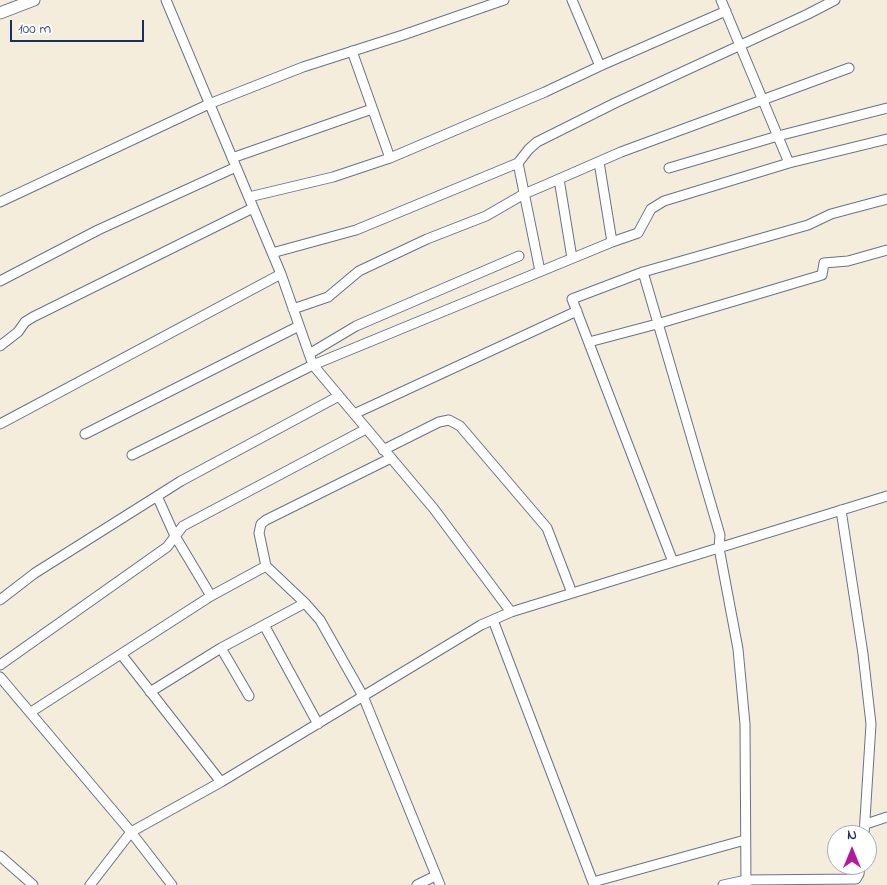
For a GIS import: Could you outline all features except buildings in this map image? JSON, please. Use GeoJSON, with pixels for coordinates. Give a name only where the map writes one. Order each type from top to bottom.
{"type":"FeatureCollection","features":[{"type":"Feature","properties":{"kind":"street"},"geometry":{"type":"LineString","coordinates":[[0,13],[34,0]]}},
{"type":"Feature","properties":{"kind":"street"},"geometry":{"type":"LineString","coordinates":[[166,0],[281,274],[313,365],[434,509],[512,612]]}},
{"type":"Feature","properties":{"kind":"street"},"geometry":{"type":"LineString","coordinates":[[0,202],[209,104],[303,67],[504,0]]}},
{"type":"Feature","properties":{"kind":"street"},"geometry":{"type":"LineString","coordinates":[[572,0],[600,66]]}},
{"type":"Feature","properties":{"kind":"street"},"geometry":{"type":"LineString","coordinates":[[721,0],[788,163]]}},
{"type":"Feature","properties":{"kind":"street"},"geometry":{"type":"LineString","coordinates":[[272,253],[356,230],[518,163],[537,142],[615,103],[741,46],[834,0]]}},
{"type":"Feature","properties":{"kind":"street"},"geometry":{"type":"LineString","coordinates":[[249,197],[334,177],[390,158],[545,92],[726,11]]}},
{"type":"Feature","properties":{"kind":"street"},"geometry":{"type":"LineString","coordinates":[[352,51],[390,158]]}},
{"type":"Feature","properties":{"kind":"street"},"geometry":{"type":"LineString","coordinates":[[293,309],[328,297],[360,271],[427,239],[486,216],[524,194],[559,178],[849,68]]}},
{"type":"Feature","properties":{"kind":"street"},"geometry":{"type":"LineString","coordinates":[[669,168],[778,136],[887,108]]}},
{"type":"Feature","properties":{"kind":"street"},"geometry":{"type":"LineString","coordinates":[[232,158],[372,109]]}},
{"type":"Feature","properties":{"kind":"street"},"geometry":{"type":"LineString","coordinates":[[132,455],[313,365],[572,258],[638,233],[651,209],[664,201],[788,163],[887,139]]}},
{"type":"Feature","properties":{"kind":"street"},"geometry":{"type":"LineString","coordinates":[[599,162],[612,242]]}},
{"type":"Feature","properties":{"kind":"street"},"geometry":{"type":"LineString","coordinates":[[518,163],[540,271]]}},
{"type":"Feature","properties":{"kind":"street"},"geometry":{"type":"LineString","coordinates":[[0,280],[98,230],[236,167]]}},
{"type":"Feature","properties":{"kind":"street"},"geometry":{"type":"LineString","coordinates":[[559,178],[572,258]]}},
{"type":"Feature","properties":{"kind":"street"},"geometry":{"type":"LineString","coordinates":[[673,562],[572,299],[643,272],[808,225],[832,214],[887,199]]}},
{"type":"Feature","properties":{"kind":"street"},"geometry":{"type":"LineString","coordinates":[[0,346],[18,332],[25,322],[33,317],[253,208]]}},
{"type":"Feature","properties":{"kind":"street"},"geometry":{"type":"LineString","coordinates":[[588,342],[658,324],[822,276],[824,263],[848,261],[887,250]]}},
{"type":"Feature","properties":{"kind":"street"},"geometry":{"type":"LineString","coordinates":[[309,354],[356,326],[519,256]]}},
{"type":"Feature","properties":{"kind":"street"},"geometry":{"type":"LineString","coordinates":[[643,272],[720,535],[719,548],[738,649],[745,724],[746,882]]}},
{"type":"Feature","properties":{"kind":"street"},"geometry":{"type":"LineString","coordinates":[[0,424],[281,274]]}},
{"type":"Feature","properties":{"kind":"street"},"geometry":{"type":"LineString","coordinates":[[354,414],[577,312]]}},
{"type":"Feature","properties":{"kind":"street"},"geometry":{"type":"LineString","coordinates":[[85,434],[299,326]]}},
{"type":"Feature","properties":{"kind":"street"},"geometry":{"type":"LineString","coordinates":[[0,600],[35,573],[181,481],[339,396]]}},
{"type":"Feature","properties":{"kind":"street"},"geometry":{"type":"LineString","coordinates":[[383,450],[439,422],[449,420],[460,426],[547,528],[572,593]]}},
{"type":"Feature","properties":{"kind":"street"},"geometry":{"type":"LineString","coordinates":[[0,665],[167,546],[183,526],[366,429]]}},
{"type":"Feature","properties":{"kind":"street"},"geometry":{"type":"LineString","coordinates":[[390,458],[266,520],[261,524],[259,533],[266,566],[320,620],[363,696],[440,885]]}},
{"type":"Feature","properties":{"kind":"street"},"geometry":{"type":"LineString","coordinates":[[157,496],[174,536],[211,596]]}},
{"type":"Feature","properties":{"kind":"street"},"geometry":{"type":"LineString","coordinates":[[90,885],[131,832],[221,782],[481,625],[512,612],[887,496]]}},
{"type":"Feature","properties":{"kind":"street"},"geometry":{"type":"LineString","coordinates":[[841,510],[863,654],[871,724],[866,824],[887,817]]}},
{"type":"Feature","properties":{"kind":"street"},"geometry":{"type":"LineString","coordinates":[[31,712],[211,596],[266,566]]}},
{"type":"Feature","properties":{"kind":"street"},"geometry":{"type":"LineString","coordinates":[[150,692],[221,648],[305,603]]}},
{"type":"Feature","properties":{"kind":"street"},"geometry":{"type":"LineString","coordinates":[[493,620],[594,884],[745,840]]}},
{"type":"Feature","properties":{"kind":"street"},"geometry":{"type":"LineString","coordinates":[[264,625],[318,724]]}},
{"type":"Feature","properties":{"kind":"street"},"geometry":{"type":"LineString","coordinates":[[221,648],[249,696]]}},
{"type":"Feature","properties":{"kind":"street"},"geometry":{"type":"LineString","coordinates":[[120,654],[221,782]]}},
{"type":"Feature","properties":{"kind":"street"},"geometry":{"type":"LineString","coordinates":[[0,677],[131,832],[172,885]]}},
{"type":"Feature","properties":{"kind":"street"},"geometry":{"type":"LineString","coordinates":[[0,856],[33,885]]}},
{"type":"Feature","properties":{"kind":"street"},"geometry":{"type":"LineString","coordinates":[[723,885],[746,882],[856,879],[858,875]]}},
{"type":"Feature","properties":{"kind":"street"},"geometry":{"type":"LineString","coordinates":[[417,885],[435,876]]}}]}
